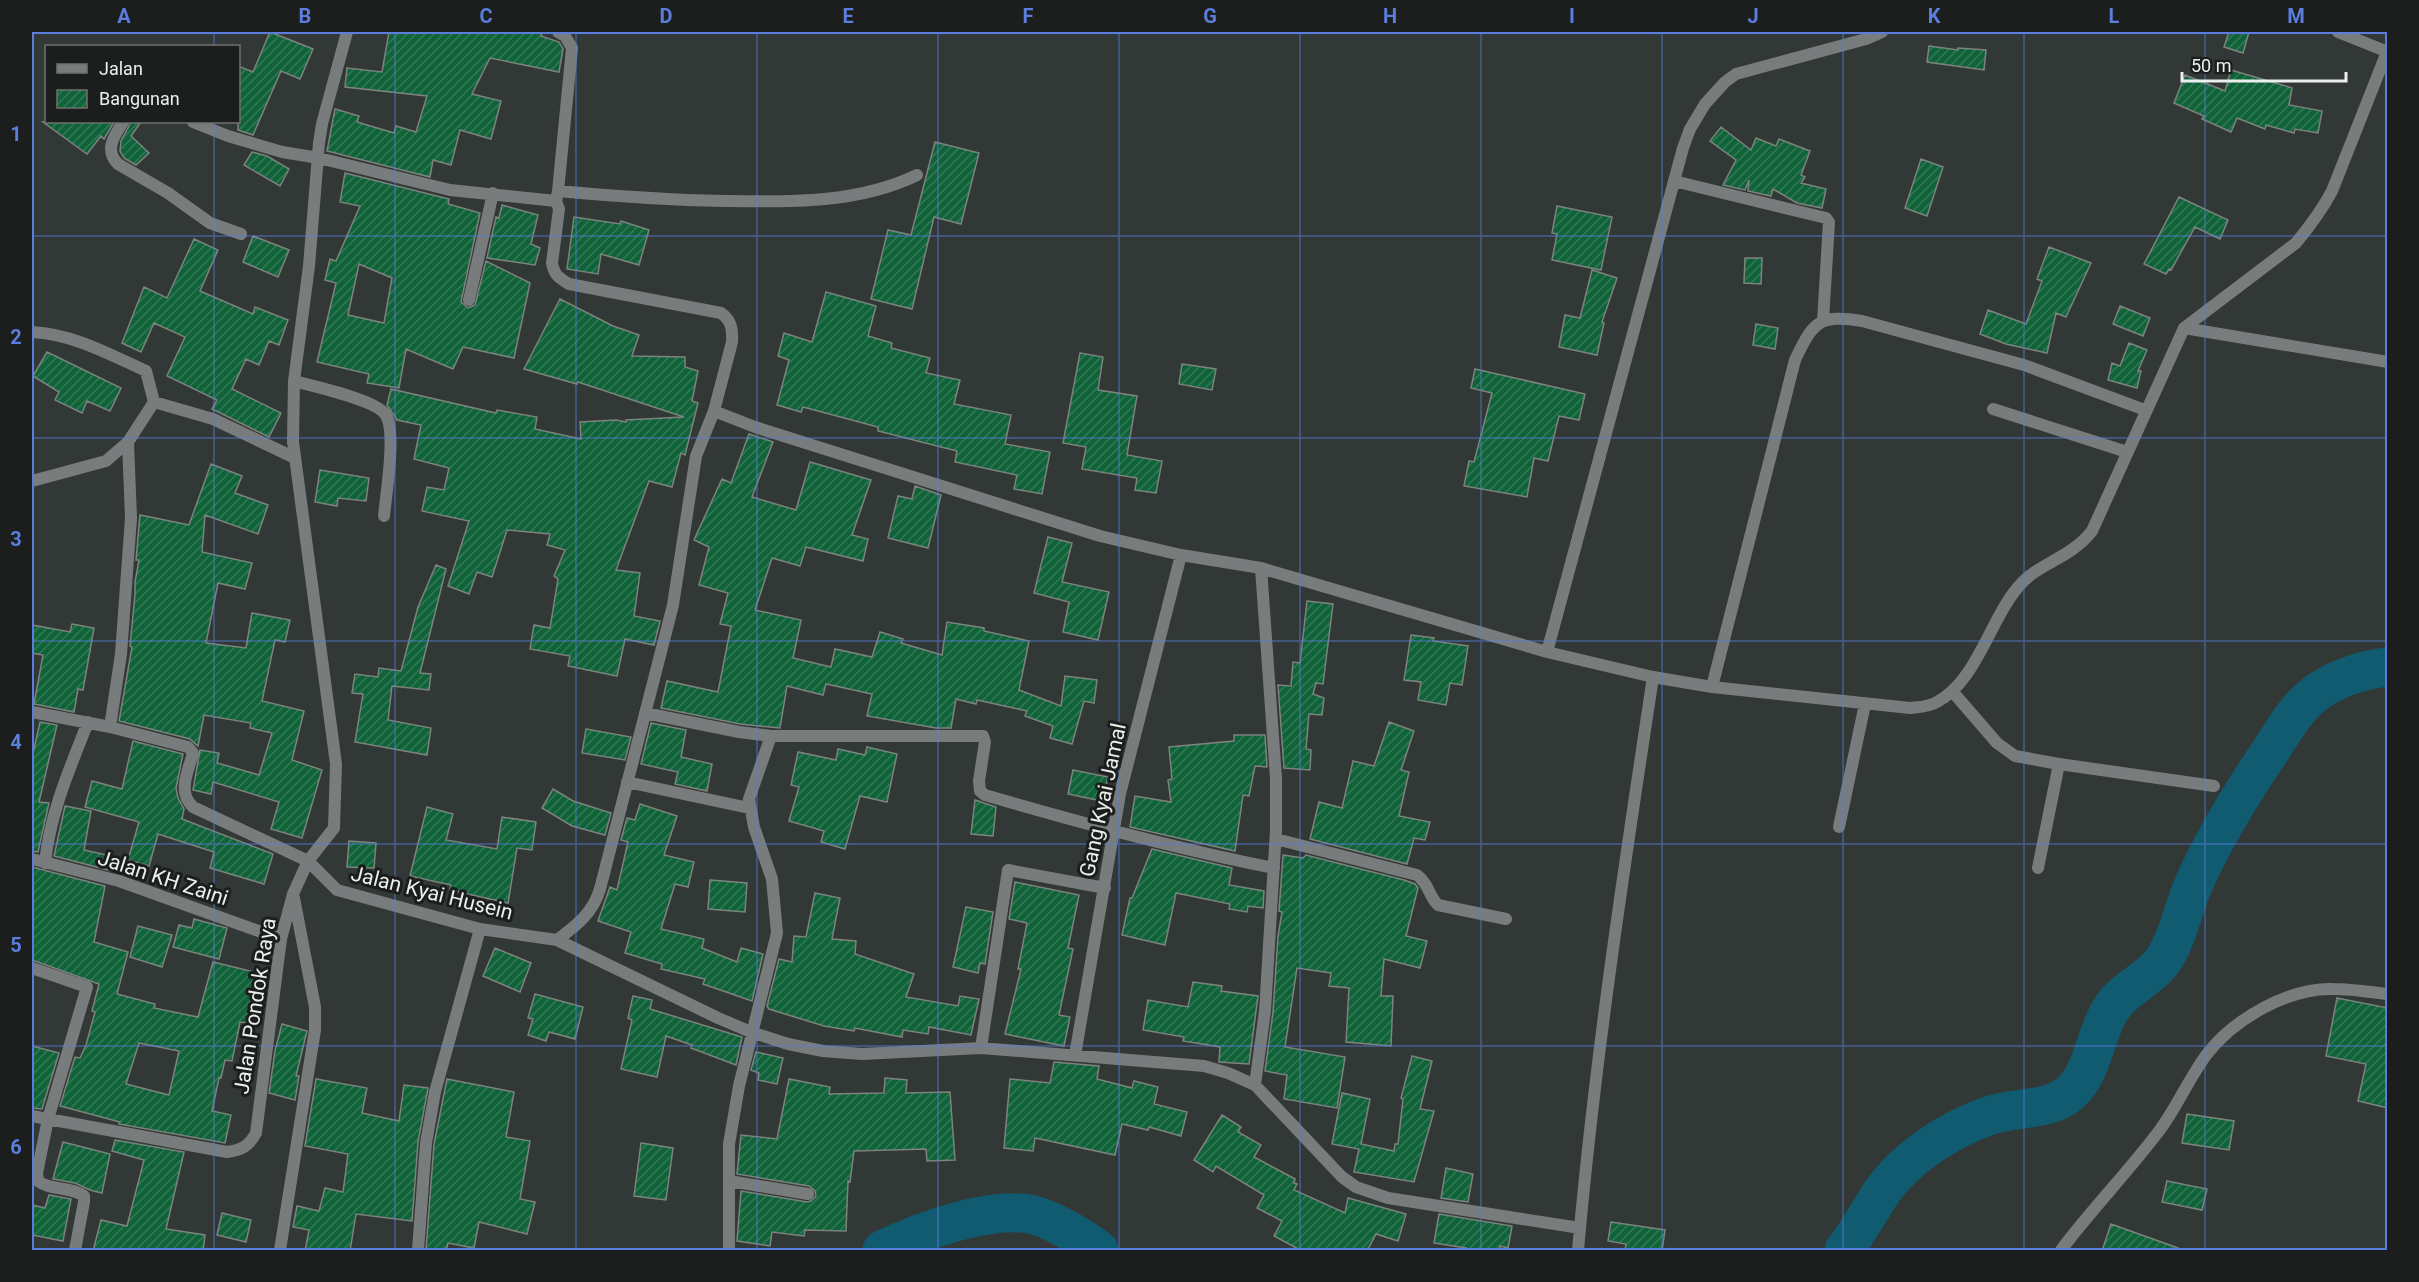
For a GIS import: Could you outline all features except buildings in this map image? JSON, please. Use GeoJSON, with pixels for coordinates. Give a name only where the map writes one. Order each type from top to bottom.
{"type":"FeatureCollection","features":[{"type":"Feature","properties":{"kind":"street","name":"Jalan Pondok Raya"},"geometry":{"type":"LineString","coordinates":[[48,1119],[227,1152],[238,1151],[250,1144],[256,1133],[281,939],[293,894],[308,861],[334,828],[336,813],[336,764],[293,442],[294,381],[322,124],[347,32]]}},
{"type":"Feature","properties":{"kind":"street"},"geometry":{"type":"LineString","coordinates":[[557,940],[580,924],[597,900],[673,605],[696,456],[714,411],[733,332],[728,318],[721,313],[569,284],[556,276],[552,263],[559,208],[557,196],[572,48],[566,36],[558,32]]}},
{"type":"Feature","properties":{"kind":"street"},"geometry":{"type":"LineString","coordinates":[[1547,652],[1690,129],[1705,104],[1725,82],[1736,74],[1866,39],[1882,32]]}},
{"type":"Feature","properties":{"kind":"street"},"geometry":{"type":"LineString","coordinates":[[714,411],[755,427],[1100,536],[1181,555],[1261,568],[1547,652],[1653,677],[1712,687],[1865,704],[1923,707],[1935,704],[1952,691],[1972,666],[2020,584],[2031,575],[2068,554],[2092,531],[2184,328],[2296,243],[2324,207],[2387,52],[2338,32]]}},
{"type":"Feature","properties":{"kind":"street"},"geometry":{"type":"LineString","coordinates":[[123,123],[110,150],[112,158],[118,164],[168,193],[210,223],[241,234]]}},
{"type":"Feature","properties":{"kind":"street"},"geometry":{"type":"LineString","coordinates":[[196,123],[228,136],[282,152],[319,158],[450,190],[638,199],[797,202],[861,193],[917,175]]}},
{"type":"Feature","properties":{"kind":"street"},"geometry":{"type":"LineString","coordinates":[[1674,181],[1826,218],[1829,222],[1829,237],[1824,321]]}},
{"type":"Feature","properties":{"kind":"street"},"geometry":{"type":"LineString","coordinates":[[469,300],[493,193]]}},
{"type":"Feature","properties":{"kind":"street"},"geometry":{"type":"LineString","coordinates":[[1712,687],[1795,360],[1814,327],[1838,317],[1862,321],[2024,365],[2145,410]]}},
{"type":"Feature","properties":{"kind":"street"},"geometry":{"type":"LineString","coordinates":[[2184,328],[2388,362]]}},
{"type":"Feature","properties":{"kind":"street"},"geometry":{"type":"LineString","coordinates":[[32,332],[57,334],[84,343],[146,371],[154,402],[128,442],[106,461],[32,481]]}},
{"type":"Feature","properties":{"kind":"street"},"geometry":{"type":"LineString","coordinates":[[294,381],[369,404],[386,414],[392,430],[384,516]]}},
{"type":"Feature","properties":{"kind":"street"},"geometry":{"type":"LineString","coordinates":[[154,402],[213,419],[295,458]]}},
{"type":"Feature","properties":{"kind":"street"},"geometry":{"type":"LineString","coordinates":[[1993,409],[2127,452]]}},
{"type":"Feature","properties":{"kind":"street"},"geometry":{"type":"LineString","coordinates":[[32,712],[110,727],[121,654],[131,519],[128,442]]}},
{"type":"Feature","properties":{"kind":"street","name":"Gang Kyai Jamal"},"geometry":{"type":"LineString","coordinates":[[1075,1055],[1120,794],[1181,555]]}},
{"type":"Feature","properties":{"kind":"street"},"geometry":{"type":"LineString","coordinates":[[1261,568],[1276,778],[1276,839],[1264,1011],[1255,1085],[1342,1177],[1356,1187],[1388,1198],[1580,1228]]}},
{"type":"Feature","properties":{"kind":"street"},"geometry":{"type":"LineString","coordinates":[[1578,1251],[1596,1076],[1624,866],[1653,677]]}},
{"type":"Feature","properties":{"kind":"street"},"geometry":{"type":"LineString","coordinates":[[1952,691],[1997,743],[2008,752],[2059,764],[2214,786]]}},
{"type":"Feature","properties":{"kind":"street"},"geometry":{"type":"LineString","coordinates":[[1839,827],[1865,704]]}},
{"type":"Feature","properties":{"kind":"street"},"geometry":{"type":"LineString","coordinates":[[645,713],[739,732],[771,736],[983,736],[986,742],[979,781],[980,791],[985,795],[1115,832],[1274,868]]}},
{"type":"Feature","properties":{"kind":"street"},"geometry":{"type":"LineString","coordinates":[[45,863],[48,834],[54,814],[88,722]]}},
{"type":"Feature","properties":{"kind":"street","name":"Jalan Kyai Husein"},"geometry":{"type":"LineString","coordinates":[[110,727],[188,747],[193,753],[184,788],[187,801],[193,807],[308,861],[337,890],[480,929],[557,940],[751,1032],[823,1052],[862,1054],[981,1048],[1204,1066],[1228,1073],[1255,1085]]}},
{"type":"Feature","properties":{"kind":"street"},"geometry":{"type":"LineString","coordinates":[[729,1251],[729,1144],[751,1032],[777,933],[772,879],[749,808],[752,790],[771,736]]}},
{"type":"Feature","properties":{"kind":"street"},"geometry":{"type":"LineString","coordinates":[[2038,868],[2059,764]]}},
{"type":"Feature","properties":{"kind":"street"},"geometry":{"type":"LineString","coordinates":[[627,782],[749,808]]}},
{"type":"Feature","properties":{"kind":"street"},"geometry":{"type":"LineString","coordinates":[[1276,839],[1417,875],[1427,883],[1433,900],[1438,905],[1506,919]]}},
{"type":"Feature","properties":{"kind":"street","name":"Jalan KH Zaini"},"geometry":{"type":"LineString","coordinates":[[32,859],[119,881],[281,939]]}},
{"type":"Feature","properties":{"kind":"street"},"geometry":{"type":"LineString","coordinates":[[981,1048],[1008,870],[1105,888]]}},
{"type":"Feature","properties":{"kind":"street"},"geometry":{"type":"LineString","coordinates":[[280,1251],[315,1030],[315,1006],[293,894]]}},
{"type":"Feature","properties":{"kind":"street"},"geometry":{"type":"LineString","coordinates":[[418,1251],[426,1143],[435,1092],[480,929]]}},
{"type":"Feature","properties":{"kind":"street"},"geometry":{"type":"LineString","coordinates":[[32,968],[87,987],[48,1119],[37,1178],[44,1185],[77,1191],[84,1196],[75,1251]]}},
{"type":"Feature","properties":{"kind":"street"},"geometry":{"type":"LineString","coordinates":[[2061,1251],[2092,1209],[2158,1132],[2208,1053],[2242,1021],[2289,997],[2309,991],[2332,989],[2388,994]]}},
{"type":"Feature","properties":{"kind":"street"},"geometry":{"type":"LineString","coordinates":[[32,1116],[48,1119]]}},
{"type":"Feature","properties":{"kind":"street"},"geometry":{"type":"LineString","coordinates":[[729,1181],[808,1194]]}},
{"type":"Feature","properties":{"kind":"waterway"},"geometry":{"type":"LineString","coordinates":[[1844,1250],[1891,1180],[1930,1146],[1960,1128],[1991,1115],[2041,1106],[2069,1094],[2084,1076],[2105,1019],[2111,1009],[2122,996],[2149,975],[2167,955],[2192,888],[2218,834],[2302,705],[2316,693],[2341,679],[2360,672],[2388,667]]}},
{"type":"Feature","properties":{"kind":"waterway"},"geometry":{"type":"LineString","coordinates":[[882,1250],[935,1228],[956,1222],[977,1217],[1017,1213],[1034,1215],[1050,1221],[1099,1250]]}}]}
